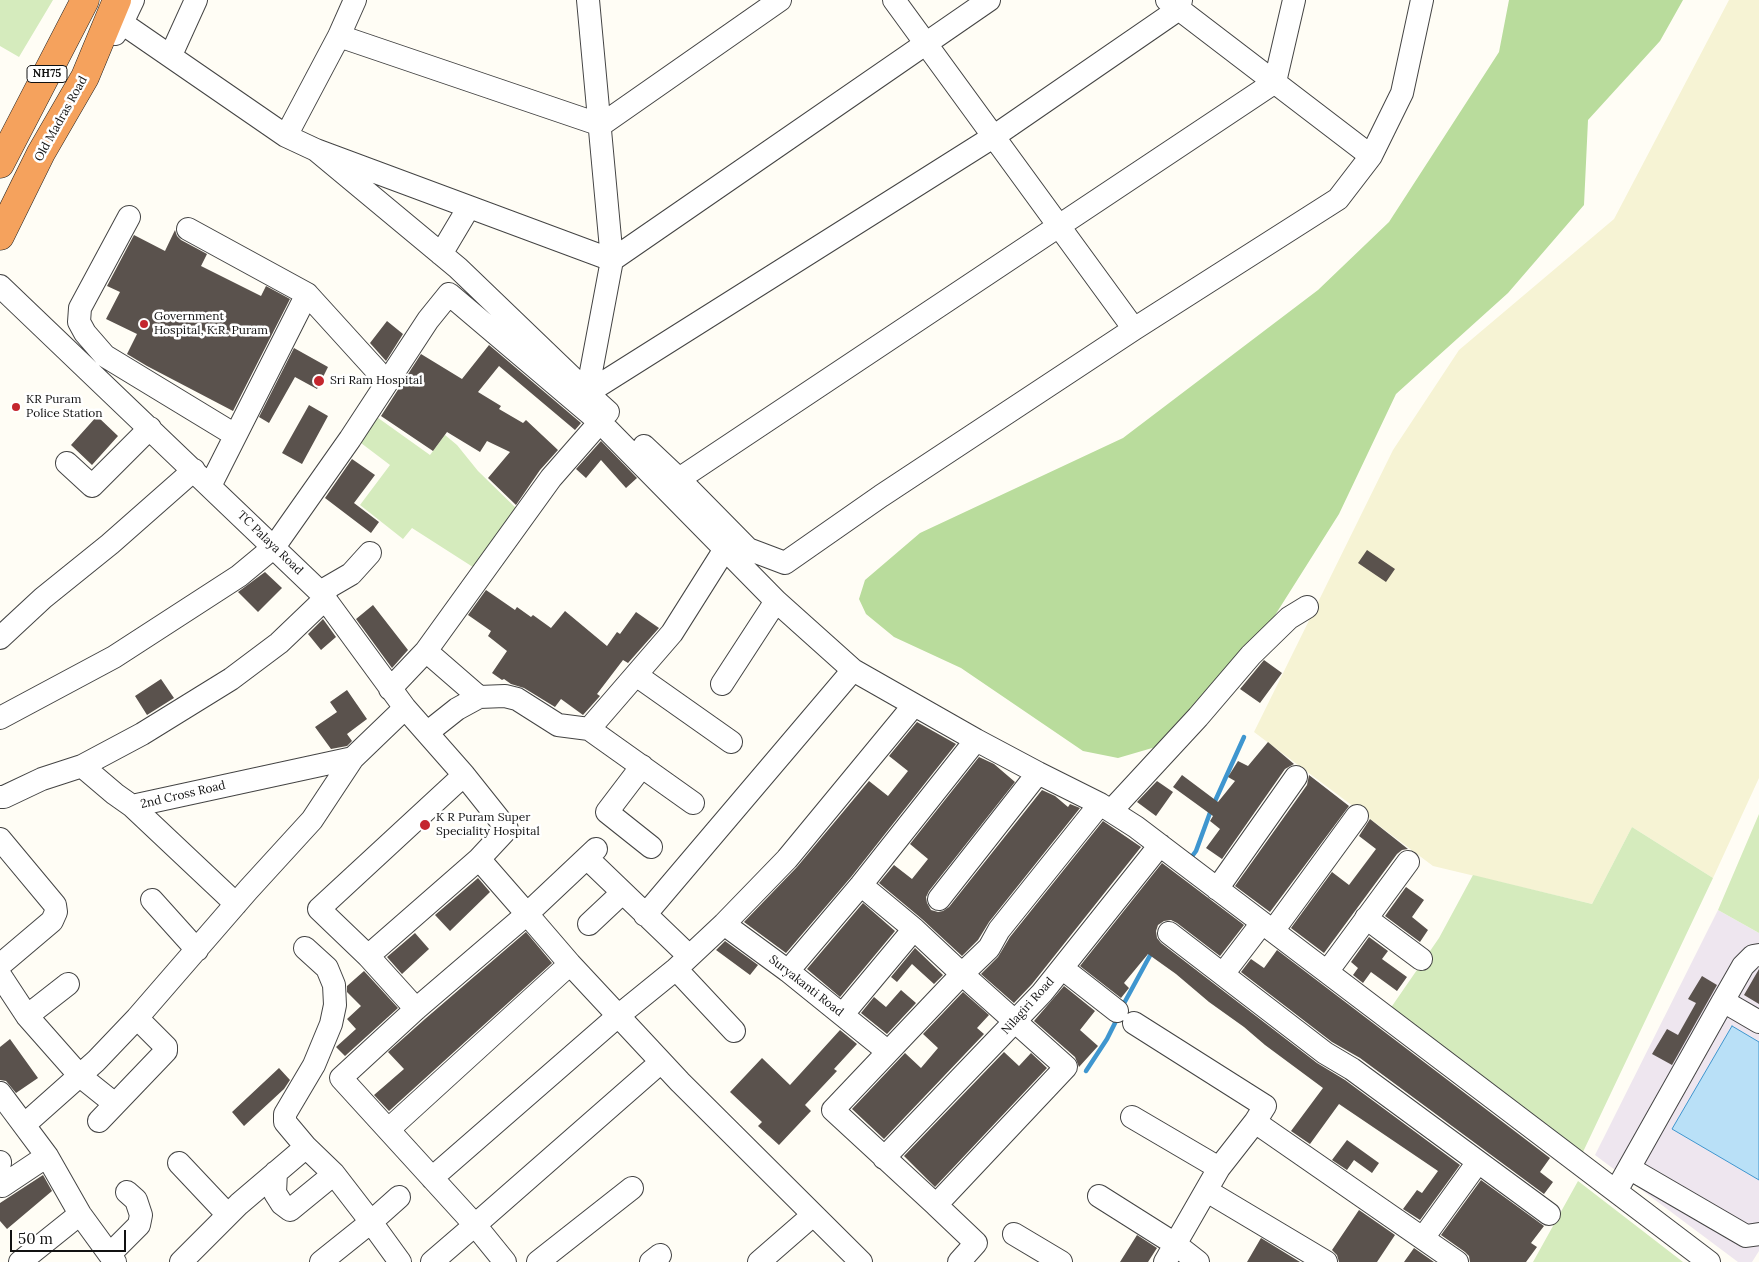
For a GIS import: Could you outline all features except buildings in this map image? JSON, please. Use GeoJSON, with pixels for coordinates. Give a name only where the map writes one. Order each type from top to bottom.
{"type":"FeatureCollection","features":[{"type":"Feature","properties":{"kind":"highway","name":"NH75"},"geometry":{"type":"LineString","coordinates":[[3,151],[85,0]]}},
{"type":"Feature","properties":{"kind":"highway","name":"Old Madras Road"},"geometry":{"type":"LineString","coordinates":[[0,236],[41,153],[85,77],[120,11]]}},
{"type":"Feature","properties":{"kind":"street"},"geometry":{"type":"LineString","coordinates":[[134,0],[120,11],[171,55],[286,136],[316,150],[612,260]]}},
{"type":"Feature","properties":{"kind":"street"},"geometry":{"type":"LineString","coordinates":[[171,55],[196,0]]}},
{"type":"Feature","properties":{"kind":"street"},"geometry":{"type":"LineString","coordinates":[[286,136],[355,0]]}},
{"type":"Feature","properties":{"kind":"street"},"geometry":{"type":"LineString","coordinates":[[587,393],[612,260],[588,0]]}},
{"type":"Feature","properties":{"kind":"street"},"geometry":{"type":"LineString","coordinates":[[601,125],[780,0]]}},
{"type":"Feature","properties":{"kind":"street"},"geometry":{"type":"LineString","coordinates":[[894,0],[1134,329]]}},
{"type":"Feature","properties":{"kind":"street"},"geometry":{"type":"LineString","coordinates":[[612,260],[989,0]]}},
{"type":"Feature","properties":{"kind":"street"},"geometry":{"type":"LineString","coordinates":[[679,479],[1275,82],[1294,0]]}},
{"type":"Feature","properties":{"kind":"street"},"geometry":{"type":"LineString","coordinates":[[316,150],[458,268],[679,479],[748,549],[785,563],[881,496],[1134,329],[1338,199],[1371,156],[1402,93],[1422,0]]}},
{"type":"Feature","properties":{"kind":"street"},"geometry":{"type":"LineString","coordinates":[[587,393],[993,137],[1176,3],[1371,156]]}},
{"type":"Feature","properties":{"kind":"street"},"geometry":{"type":"LineString","coordinates":[[338,36],[601,125]]}},
{"type":"Feature","properties":{"kind":"street"},"geometry":{"type":"LineString","coordinates":[[3,151],[41,153]]}},
{"type":"Feature","properties":{"kind":"street"},"geometry":{"type":"LineString","coordinates":[[441,254],[469,207]]}},
{"type":"Feature","properties":{"kind":"street"},"geometry":{"type":"LineString","coordinates":[[129,217],[80,308],[79,322],[85,333],[105,356],[235,435]]}},
{"type":"Feature","properties":{"kind":"street"},"geometry":{"type":"LineString","coordinates":[[188,229],[307,294],[377,371]]}},
{"type":"Feature","properties":{"kind":"street","name":"TC Palaya Road"},"geometry":{"type":"LineString","coordinates":[[0,286],[323,595],[390,689],[464,775],[507,829],[479,858]]}},
{"type":"Feature","properties":{"kind":"street"},"geometry":{"type":"LineString","coordinates":[[210,486],[307,294]]}},
{"type":"Feature","properties":{"kind":"street"},"geometry":{"type":"LineString","coordinates":[[0,718],[114,657],[239,576],[274,547],[350,439],[428,320],[449,294],[600,422],[776,600],[853,670],[976,740],[1106,808],[1136,827],[1709,1262]]}},
{"type":"Feature","properties":{"kind":"street"},"geometry":{"type":"LineString","coordinates":[[390,689],[426,651],[551,478],[600,422]]}},
{"type":"Feature","properties":{"kind":"street"},"geometry":{"type":"LineString","coordinates":[[67,464],[92,486],[150,428]]}},
{"type":"Feature","properties":{"kind":"street"},"geometry":{"type":"LineString","coordinates":[[0,638],[43,598],[110,544],[194,470]]}},
{"type":"Feature","properties":{"kind":"street"},"geometry":{"type":"LineString","coordinates":[[589,729],[672,633],[725,549]]}},
{"type":"Feature","properties":{"kind":"street"},"geometry":{"type":"LineString","coordinates":[[1,800],[42,779],[82,766],[142,734],[231,679],[279,643],[323,595],[351,574],[370,553]]}},
{"type":"Feature","properties":{"kind":"street"},"geometry":{"type":"LineString","coordinates":[[722,684],[776,600]]}},
{"type":"Feature","properties":{"kind":"street"},"geometry":{"type":"LineString","coordinates":[[959,1262],[976,1242],[833,1110],[887,1051],[989,948],[1000,930],[1106,808],[1198,718],[1251,655],[1290,618],[1307,607]]}},
{"type":"Feature","properties":{"kind":"street"},"geometry":{"type":"LineString","coordinates":[[426,651],[479,697]]}},
{"type":"Feature","properties":{"kind":"street"},"geometry":{"type":"LineString","coordinates":[[645,915],[853,670]]}},
{"type":"Feature","properties":{"kind":"street"},"geometry":{"type":"LineString","coordinates":[[636,675],[731,742]]}},
{"type":"Feature","properties":{"kind":"street"},"geometry":{"type":"LineString","coordinates":[[428,732],[457,709],[479,697],[504,696],[517,699],[558,725],[589,729],[694,803]]}},
{"type":"Feature","properties":{"kind":"street"},"geometry":{"type":"LineString","coordinates":[[432,1178],[724,924],[787,859],[914,706]]}},
{"type":"Feature","properties":{"kind":"street"},"geometry":{"type":"LineString","coordinates":[[24,1125],[80,1076],[137,1018],[312,820],[353,758],[405,708]]}},
{"type":"Feature","properties":{"kind":"street"},"geometry":{"type":"LineString","coordinates":[[788,971],[861,885],[976,740]]}},
{"type":"Feature","properties":{"kind":"street","name":"2nd Cross Road"},"geometry":{"type":"LineString","coordinates":[[82,766],[132,806],[353,758]]}},
{"type":"Feature","properties":{"kind":"street"},"geometry":{"type":"LineString","coordinates":[[642,766],[607,812],[651,847]]}},
{"type":"Feature","properties":{"kind":"street"},"geometry":{"type":"LineString","coordinates":[[938,899],[1038,773]]}},
{"type":"Feature","properties":{"kind":"street"},"geometry":{"type":"LineString","coordinates":[[416,1009],[368,956],[319,909],[464,775]]}},
{"type":"Feature","properties":{"kind":"street"},"geometry":{"type":"LineString","coordinates":[[1217,889],[1296,777]]}},
{"type":"Feature","properties":{"kind":"street"},"geometry":{"type":"LineString","coordinates":[[132,806],[236,904]]}},
{"type":"Feature","properties":{"kind":"street"},"geometry":{"type":"LineString","coordinates":[[1223,974],[1267,927],[1356,816]]}},
{"type":"Feature","properties":{"kind":"street"},"geometry":{"type":"LineString","coordinates":[[0,839],[55,905],[56,912],[52,921],[0,965]]}},
{"type":"Feature","properties":{"kind":"street","name":"Nilagiri Road"},"geometry":{"type":"LineString","coordinates":[[884,1158],[1042,993],[1160,844]]}},
{"type":"Feature","properties":{"kind":"street"},"geometry":{"type":"LineString","coordinates":[[505,1262],[475,1225],[342,1078],[416,1009],[592,854],[622,893],[645,915],[734,1030]]}},
{"type":"Feature","properties":{"kind":"street"},"geometry":{"type":"LineString","coordinates":[[368,956],[479,858],[570,964],[661,1062],[861,1262]]}},
{"type":"Feature","properties":{"kind":"street"},"geometry":{"type":"LineString","coordinates":[[1327,972],[1408,862]]}},
{"type":"Feature","properties":{"kind":"street"},"geometry":{"type":"LineString","coordinates":[[861,885],[914,929],[1066,1067],[936,1205]]}},
{"type":"Feature","properties":{"kind":"street"},"geometry":{"type":"LineString","coordinates":[[589,924],[622,893]]}},
{"type":"Feature","properties":{"kind":"street"},"geometry":{"type":"LineString","coordinates":[[152,900],[197,950]]}},
{"type":"Feature","properties":{"kind":"street"},"geometry":{"type":"LineString","coordinates":[[1366,918],[1420,959]]}},
{"type":"Feature","properties":{"kind":"street","name":"Suryakanti Road"},"geometry":{"type":"LineString","coordinates":[[724,924],[788,971],[887,1051]]}},
{"type":"Feature","properties":{"kind":"street"},"geometry":{"type":"LineString","coordinates":[[842,1014],[914,929]]}},
{"type":"Feature","properties":{"kind":"street"},"geometry":{"type":"LineString","coordinates":[[1169,933],[1325,1054],[1352,1069],[1549,1214]]}},
{"type":"Feature","properties":{"kind":"street"},"geometry":{"type":"LineString","coordinates":[[305,948],[327,968],[334,985],[335,1005],[331,1024],[314,1065],[285,1114],[285,1122],[334,1174],[400,1262]]}},
{"type":"Feature","properties":{"kind":"street"},"geometry":{"type":"LineString","coordinates":[[1759,955],[1753,956],[1743,966],[1624,1176],[1746,1236],[1759,1234]]}},
{"type":"Feature","properties":{"kind":"street"},"geometry":{"type":"LineString","coordinates":[[389,1129],[570,964]]}},
{"type":"Feature","properties":{"kind":"street"},"geometry":{"type":"LineString","coordinates":[[1062,968],[1125,1017],[1265,1106],[1220,1168],[1170,1253]]}},
{"type":"Feature","properties":{"kind":"street"},"geometry":{"type":"LineString","coordinates":[[0,975],[26,1016],[80,1076],[115,1104]]}},
{"type":"Feature","properties":{"kind":"street"},"geometry":{"type":"LineString","coordinates":[[26,1016],[68,984]]}},
{"type":"Feature","properties":{"kind":"street"},"geometry":{"type":"LineString","coordinates":[[1723,1001],[1759,1022]]}},
{"type":"Feature","properties":{"kind":"street"},"geometry":{"type":"LineString","coordinates":[[99,1121],[166,1051],[166,1048],[137,1018]]}},
{"type":"Feature","properties":{"kind":"street"},"geometry":{"type":"LineString","coordinates":[[432,1262],[661,1062]]}},
{"type":"Feature","properties":{"kind":"street"},"geometry":{"type":"LineString","coordinates":[[0,1094],[47,1156],[80,1214],[112,1258],[139,1225],[141,1215],[136,1200],[127,1192]]}},
{"type":"Feature","properties":{"kind":"street"},"geometry":{"type":"LineString","coordinates":[[1132,1117],[1220,1168]]}},
{"type":"Feature","properties":{"kind":"street"},"geometry":{"type":"LineString","coordinates":[[1255,1122],[1458,1262]]}},
{"type":"Feature","properties":{"kind":"street"},"geometry":{"type":"LineString","coordinates":[[188,1260],[228,1215],[306,1146]]}},
{"type":"Feature","properties":{"kind":"street"},"geometry":{"type":"LineString","coordinates":[[2,1186],[47,1156]]}},
{"type":"Feature","properties":{"kind":"street"},"geometry":{"type":"LineString","coordinates":[[1423,1238],[1478,1162]]}},
{"type":"Feature","properties":{"kind":"street"},"geometry":{"type":"LineString","coordinates":[[178,1163],[228,1215]]}},
{"type":"Feature","properties":{"kind":"street"},"geometry":{"type":"LineString","coordinates":[[276,1172],[275,1193],[282,1204],[290,1210],[334,1174]]}},
{"type":"Feature","properties":{"kind":"street"},"geometry":{"type":"LineString","coordinates":[[538,1262],[632,1188]]}},
{"type":"Feature","properties":{"kind":"street"},"geometry":{"type":"LineString","coordinates":[[1207,1191],[1326,1262]]}},
{"type":"Feature","properties":{"kind":"street"},"geometry":{"type":"LineString","coordinates":[[322,1262],[371,1222],[399,1196]]}},
{"type":"Feature","properties":{"kind":"street"},"geometry":{"type":"LineString","coordinates":[[1099,1196],[1170,1253],[1198,1262]]}},
{"type":"Feature","properties":{"kind":"street"},"geometry":{"type":"LineString","coordinates":[[20,1262],[80,1214]]}},
{"type":"Feature","properties":{"kind":"street"},"geometry":{"type":"LineString","coordinates":[[759,1262],[813,1215]]}},
{"type":"Feature","properties":{"kind":"street"},"geometry":{"type":"LineString","coordinates":[[1014,1234],[1061,1262]]}},
{"type":"Feature","properties":{"kind":"shaded area"},"geometry":{"type":"Polygon","coordinates":[[[1729,0],[1759,0],[1759,778],[1713,878],[1632,827],[1592,904],[1433,866],[1254,732],[1393,450],[1459,350],[1614,219],[1729,0]]]}},
{"type":"Feature","properties":{"kind":"shaded area"},"geometry":{"type":"Polygon","coordinates":[[[1718,910],[1759,933],[1759,1251],[1752,1262],[1738,1262],[1595,1155],[1718,910]]]}},
{"type":"Feature","properties":{"kind":"green space"},"geometry":{"type":"Polygon","coordinates":[[[0,0],[53,0],[19,57],[0,46],[0,0]]]}},
{"type":"Feature","properties":{"kind":"green space"},"geometry":{"type":"Polygon","coordinates":[[[1509,0],[1683,0],[1660,41],[1588,120],[1584,205],[1508,293],[1396,394],[1339,514],[1260,639],[1183,739],[1118,758],[1083,751],[961,668],[894,637],[866,614],[859,599],[865,580],[920,533],[1123,438],[1318,290],[1389,222],[1499,52],[1509,0]]]}},
{"type":"Feature","properties":{"kind":"green space"},"geometry":{"type":"Polygon","coordinates":[[[374,415],[430,455],[445,435],[457,445],[478,471],[520,512],[476,569],[412,528],[403,539],[360,505],[390,465],[357,440],[374,415]]]}},
{"type":"Feature","properties":{"kind":"green space"},"geometry":{"type":"Polygon","coordinates":[[[1759,814],[1759,933],[1718,910],[1759,814]]]}},
{"type":"Feature","properties":{"kind":"green space"},"geometry":{"type":"Polygon","coordinates":[[[1632,827],[1713,878],[1582,1154],[1390,1009],[1439,938],[1473,875],[1592,904],[1632,827]]]}},
{"type":"Feature","properties":{"kind":"green space"},"geometry":{"type":"Polygon","coordinates":[[[1578,1181],[1683,1262],[1533,1262],[1578,1181]]]}},
{"type":"Feature","properties":{"kind":"water"},"geometry":{"type":"Polygon","coordinates":[[[1732,1026],[1759,1042],[1759,1180],[1672,1129],[1732,1026]]]}},
{"type":"Feature","properties":{"kind":"waterway"},"geometry":{"type":"LineString","coordinates":[[1190,859],[1196,851],[1211,810],[1244,737]]}},
{"type":"Feature","properties":{"kind":"waterway"},"geometry":{"type":"LineString","coordinates":[[1122,1007],[1153,950]]}},
{"type":"Feature","properties":{"kind":"waterway"},"geometry":{"type":"LineString","coordinates":[[1086,1071],[1107,1039],[1118,1017]]}},
{"type":"Feature","properties":{"kind":"place","name":"Government Hospital, K.R. Puram"},"geometry":{"type":"Point","coordinates":[144,324]}},
{"type":"Feature","properties":{"kind":"place","name":"Sri Ram Hospital"},"geometry":{"type":"Point","coordinates":[319,381]}},
{"type":"Feature","properties":{"kind":"place","name":"KR Puram Police Station"},"geometry":{"type":"Point","coordinates":[16,407]}},
{"type":"Feature","properties":{"kind":"place","name":"K R Puram Super Speciality Hospital"},"geometry":{"type":"Point","coordinates":[425,825]}}]}
